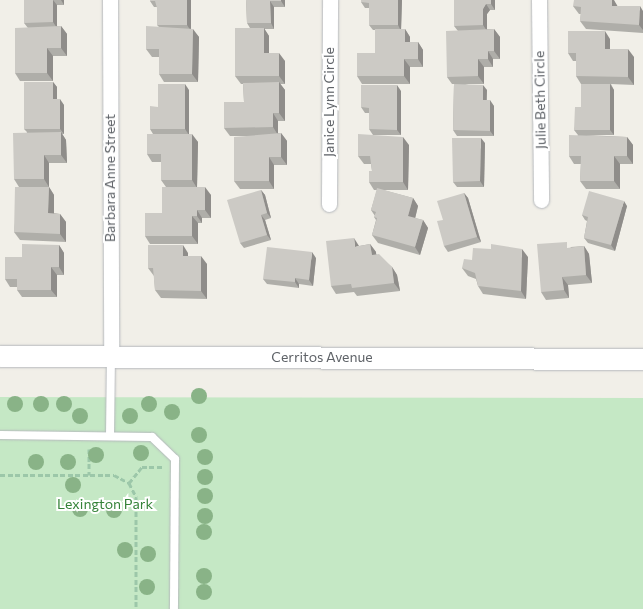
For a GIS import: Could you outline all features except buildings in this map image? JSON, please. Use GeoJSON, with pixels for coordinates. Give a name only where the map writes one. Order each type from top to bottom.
{"type":"FeatureCollection","features":[{"type":"Feature","properties":{"kind":"main road","name":"Cerritos Avenue"},"geometry":{"type":"LineString","coordinates":[[0,356],[643,359]]}},
{"type":"Feature","properties":{"kind":"street","name":"Barbara Anne Street"},"geometry":{"type":"LineString","coordinates":[[110,0],[111,357]]}},
{"type":"Feature","properties":{"kind":"street","name":"Janice Lynn Circle"},"geometry":{"type":"LineString","coordinates":[[329,204],[330,0]]}},
{"type":"Feature","properties":{"kind":"street","name":"Julie Beth Circle"},"geometry":{"type":"LineString","coordinates":[[539,0],[541,200]]}},
{"type":"Feature","properties":{"kind":"lane"},"geometry":{"type":"LineString","coordinates":[[110,436],[111,357]]}},
{"type":"Feature","properties":{"kind":"lane"},"geometry":{"type":"LineString","coordinates":[[0,435],[152,437],[174,459],[174,609]]}},
{"type":"Feature","properties":{"kind":"path"},"geometry":{"type":"LineString","coordinates":[[89,436],[89,474]]}},
{"type":"Feature","properties":{"kind":"path"},"geometry":{"type":"LineString","coordinates":[[129,483],[142,467],[174,467]]}},
{"type":"Feature","properties":{"kind":"path"},"geometry":{"type":"LineString","coordinates":[[0,475],[114,474],[129,483],[136,497],[136,609]]}},
{"type":"Feature","properties":{"kind":"green space","name":"Lexington Park"},"geometry":{"type":"Polygon","coordinates":[[[0,397],[643,398],[643,609],[0,609],[0,397]]]}}]}
